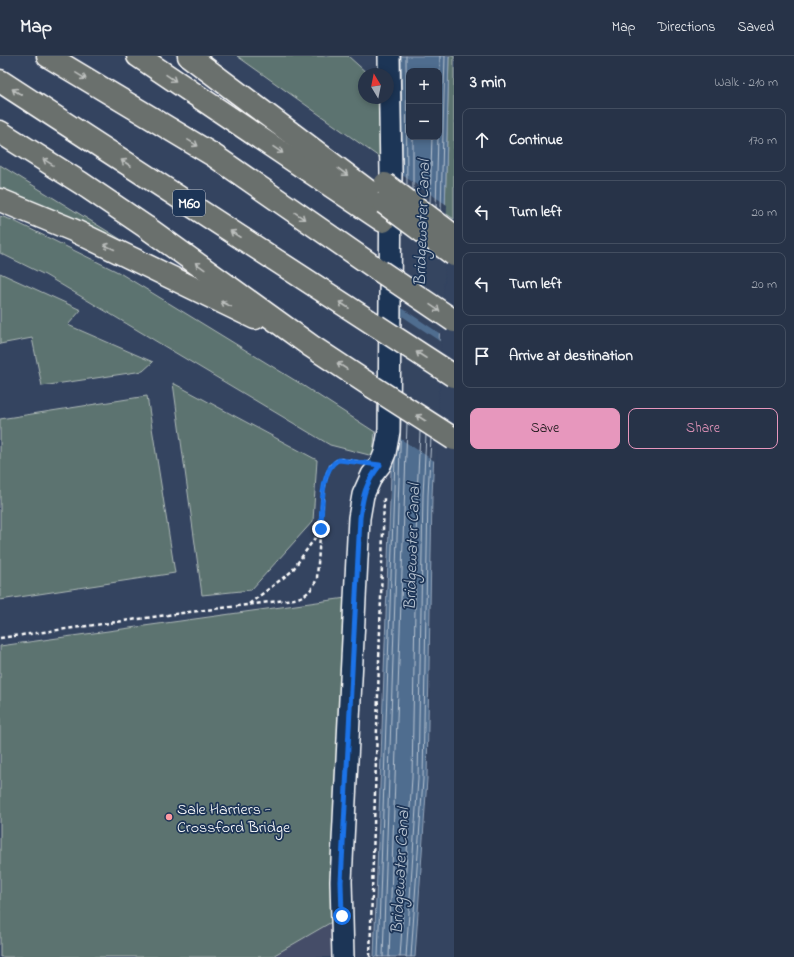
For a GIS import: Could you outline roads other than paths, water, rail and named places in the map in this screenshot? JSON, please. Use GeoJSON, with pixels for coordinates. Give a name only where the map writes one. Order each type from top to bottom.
{"type":"FeatureCollection","features":[{"type":"Feature","properties":{"kind":"highway"},"geometry":{"type":"LineString","coordinates":[[48,56],[213,155],[454,321]]}},
{"type":"Feature","properties":{"kind":"highway"},"geometry":{"type":"LineString","coordinates":[[138,56],[384,203],[454,236]]}},
{"type":"Feature","properties":{"kind":"highway"},"geometry":{"type":"LineString","coordinates":[[189,56],[454,255]]}},
{"type":"Feature","properties":{"kind":"highway"},"geometry":{"type":"LineString","coordinates":[[210,56],[319,138],[454,272]]}},
{"type":"Feature","properties":{"kind":"highway","name":"M60"},"geometry":{"type":"LineString","coordinates":[[0,81],[454,376]]}},
{"type":"Feature","properties":{"kind":"highway"},"geometry":{"type":"LineString","coordinates":[[0,132],[81,182],[311,346],[454,439]]}},
{"type":"Feature","properties":{"kind":"highway"},"geometry":{"type":"LineString","coordinates":[[0,200],[80,234],[166,274],[311,346]]}},
{"type":"Feature","properties":{"kind":"lane"},"geometry":{"type":"LineString","coordinates":[[344,957],[341,882],[360,518],[363,495],[372,475],[380,465],[385,453],[389,431],[391,172],[389,56]]}},
{"type":"Feature","properties":{"kind":"water","name":"Bridgewater Canal"},"geometry":{"type":"Polygon","coordinates":[[[397,56],[449,56],[445,213],[432,496],[427,779],[415,957],[374,957],[392,445],[397,56]]]}},
{"type":"Feature","properties":{"kind":"place","name":"Sale Harriers - Crossford Bridge"},"geometry":{"type":"Point","coordinates":[169,817]}}]}
